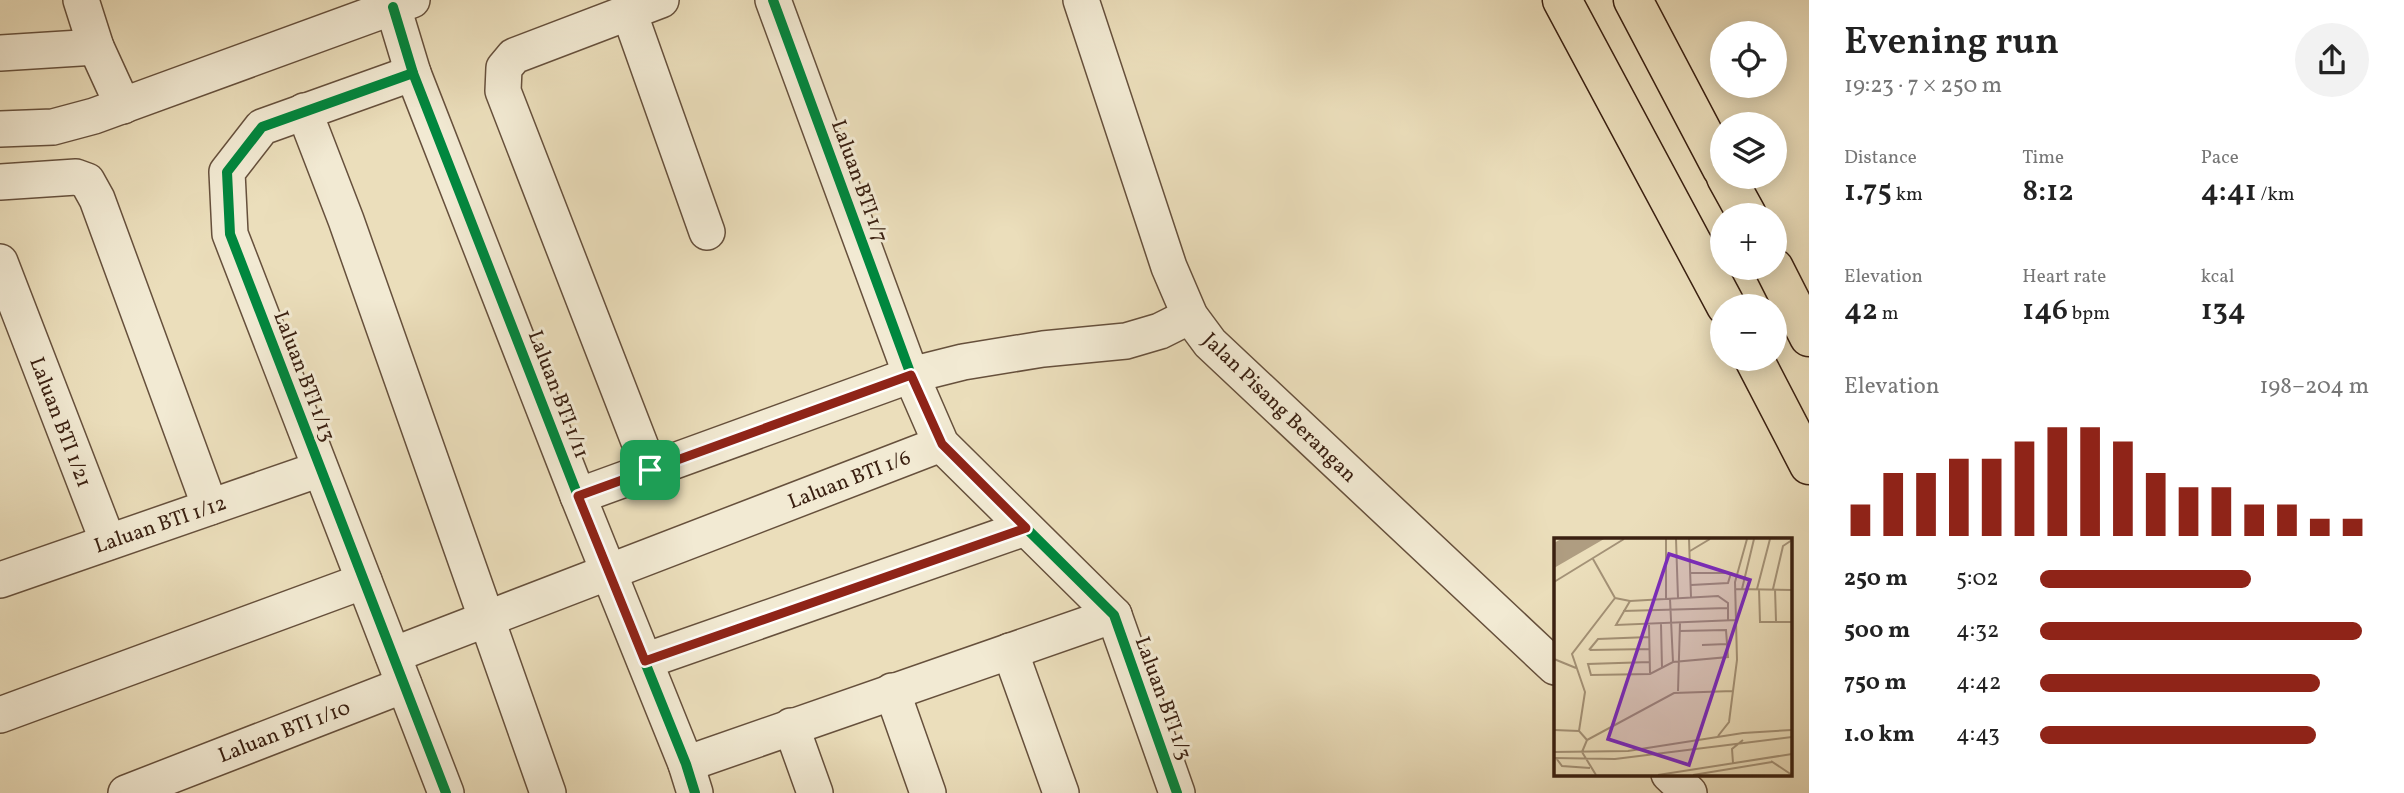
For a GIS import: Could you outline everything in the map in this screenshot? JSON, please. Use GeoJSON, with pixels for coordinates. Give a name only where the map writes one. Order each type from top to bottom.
{"type":"FeatureCollection","features":[{"type":"Feature","properties":{"kind":"main road"},"geometry":{"type":"LineString","coordinates":[[1562,0],[1720,294]]}},
{"type":"Feature","properties":{"kind":"main road"},"geometry":{"type":"LineString","coordinates":[[1633,0],[1710,146]]}},
{"type":"Feature","properties":{"kind":"main road"},"geometry":{"type":"LineString","coordinates":[[1780,280],[1809,337]]}},
{"type":"Feature","properties":{"kind":"main road"},"geometry":{"type":"LineString","coordinates":[[1760,371],[1809,465]]}},
{"type":"Feature","properties":{"kind":"street"},"geometry":{"type":"LineString","coordinates":[[81,0],[96,47],[123,106]]}},
{"type":"Feature","properties":{"kind":"street"},"geometry":{"type":"LineString","coordinates":[[650,470],[503,91],[504,68],[514,56],[590,13],[629,12],[661,0]]}},
{"type":"Feature","properties":{"kind":"street","name":"Laluan BTI 1/7"},"geometry":{"type":"LineString","coordinates":[[773,0],[911,375],[942,444]]}},
{"type":"Feature","properties":{"kind":"street","name":"Jalan Pisang Berangan"},"geometry":{"type":"LineString","coordinates":[[1081,0],[1169,267],[1190,316],[1210,343],[1554,666]]}},
{"type":"Feature","properties":{"kind":"street"},"geometry":{"type":"LineString","coordinates":[[0,129],[53,127],[94,117],[403,4]]}},
{"type":"Feature","properties":{"kind":"street","name":"Laluan BTI 1/11"},"geometry":{"type":"LineString","coordinates":[[403,4],[413,73],[690,778]]}},
{"type":"Feature","properties":{"kind":"street"},"geometry":{"type":"LineString","coordinates":[[629,12],[707,232]]}},
{"type":"Feature","properties":{"kind":"street"},"geometry":{"type":"LineString","coordinates":[[0,53],[96,47]]}},
{"type":"Feature","properties":{"kind":"street","name":"Laluan BTI 1/13"},"geometry":{"type":"LineString","coordinates":[[413,73],[262,127],[227,172],[227,184],[230,234],[446,793]]}},
{"type":"Feature","properties":{"kind":"street"},"geometry":{"type":"LineString","coordinates":[[304,111],[346,220],[548,793]]}},
{"type":"Feature","properties":{"kind":"street"},"geometry":{"type":"LineString","coordinates":[[0,182],[76,177],[88,181],[97,199],[210,507]]}},
{"type":"Feature","properties":{"kind":"street","name":"Laluan BTI 1/21"},"geometry":{"type":"LineString","coordinates":[[0,262],[108,542]]}},
{"type":"Feature","properties":{"kind":"street"},"geometry":{"type":"LineString","coordinates":[[578,496],[911,375],[963,362],[1017,353],[1126,341],[1160,331],[1190,316]]}},
{"type":"Feature","properties":{"kind":"street"},"geometry":{"type":"LineString","coordinates":[[690,778],[791,726],[1114,615],[942,444]]}},
{"type":"Feature","properties":{"kind":"street","name":"Laluan BTI 1/6"},"geometry":{"type":"LineString","coordinates":[[486,618],[942,444]]}},
{"type":"Feature","properties":{"kind":"street","name":"Laluan BTI 1/12"},"geometry":{"type":"LineString","coordinates":[[0,580],[320,469]]}},
{"type":"Feature","properties":{"kind":"street"},"geometry":{"type":"LineString","coordinates":[[645,661],[1026,528]]}},
{"type":"Feature","properties":{"kind":"street"},"geometry":{"type":"LineString","coordinates":[[0,715],[364,581]]}},
{"type":"Feature","properties":{"kind":"street","name":"Laluan BTI 1/3"},"geometry":{"type":"LineString","coordinates":[[1114,615],[1177,793]]}},
{"type":"Feature","properties":{"kind":"street","name":"Laluan BTI 1/10"},"geometry":{"type":"LineString","coordinates":[[126,793],[398,669],[486,618]]}},
{"type":"Feature","properties":{"kind":"street"},"geometry":{"type":"LineString","coordinates":[[1010,651],[1061,793]]}},
{"type":"Feature","properties":{"kind":"street"},"geometry":{"type":"LineString","coordinates":[[892,691],[928,793]]}},
{"type":"Feature","properties":{"kind":"street"},"geometry":{"type":"LineString","coordinates":[[791,726],[815,793]]}},
{"type":"Feature","properties":{"kind":"street"},"geometry":{"type":"LineString","coordinates":[[1671,776],[1689,793]]}},
{"type":"Feature","properties":{"kind":"cycle path"},"geometry":{"type":"LineString","coordinates":[[773,0],[911,375],[941,444],[1114,615],[1177,793]]}},
{"type":"Feature","properties":{"kind":"cycle path"},"geometry":{"type":"LineString","coordinates":[[393,7],[413,73],[686,764],[695,793]]}},
{"type":"Feature","properties":{"kind":"cycle path"},"geometry":{"type":"LineString","coordinates":[[413,73],[262,127],[227,172],[230,234],[446,793]]}},
{"type":"Feature","properties":{"kind":"route"},"geometry":{"type":"LineString","coordinates":[[911,375],[942,444],[1026,528],[645,661],[578,496],[650,470],[911,375]]}}]}
